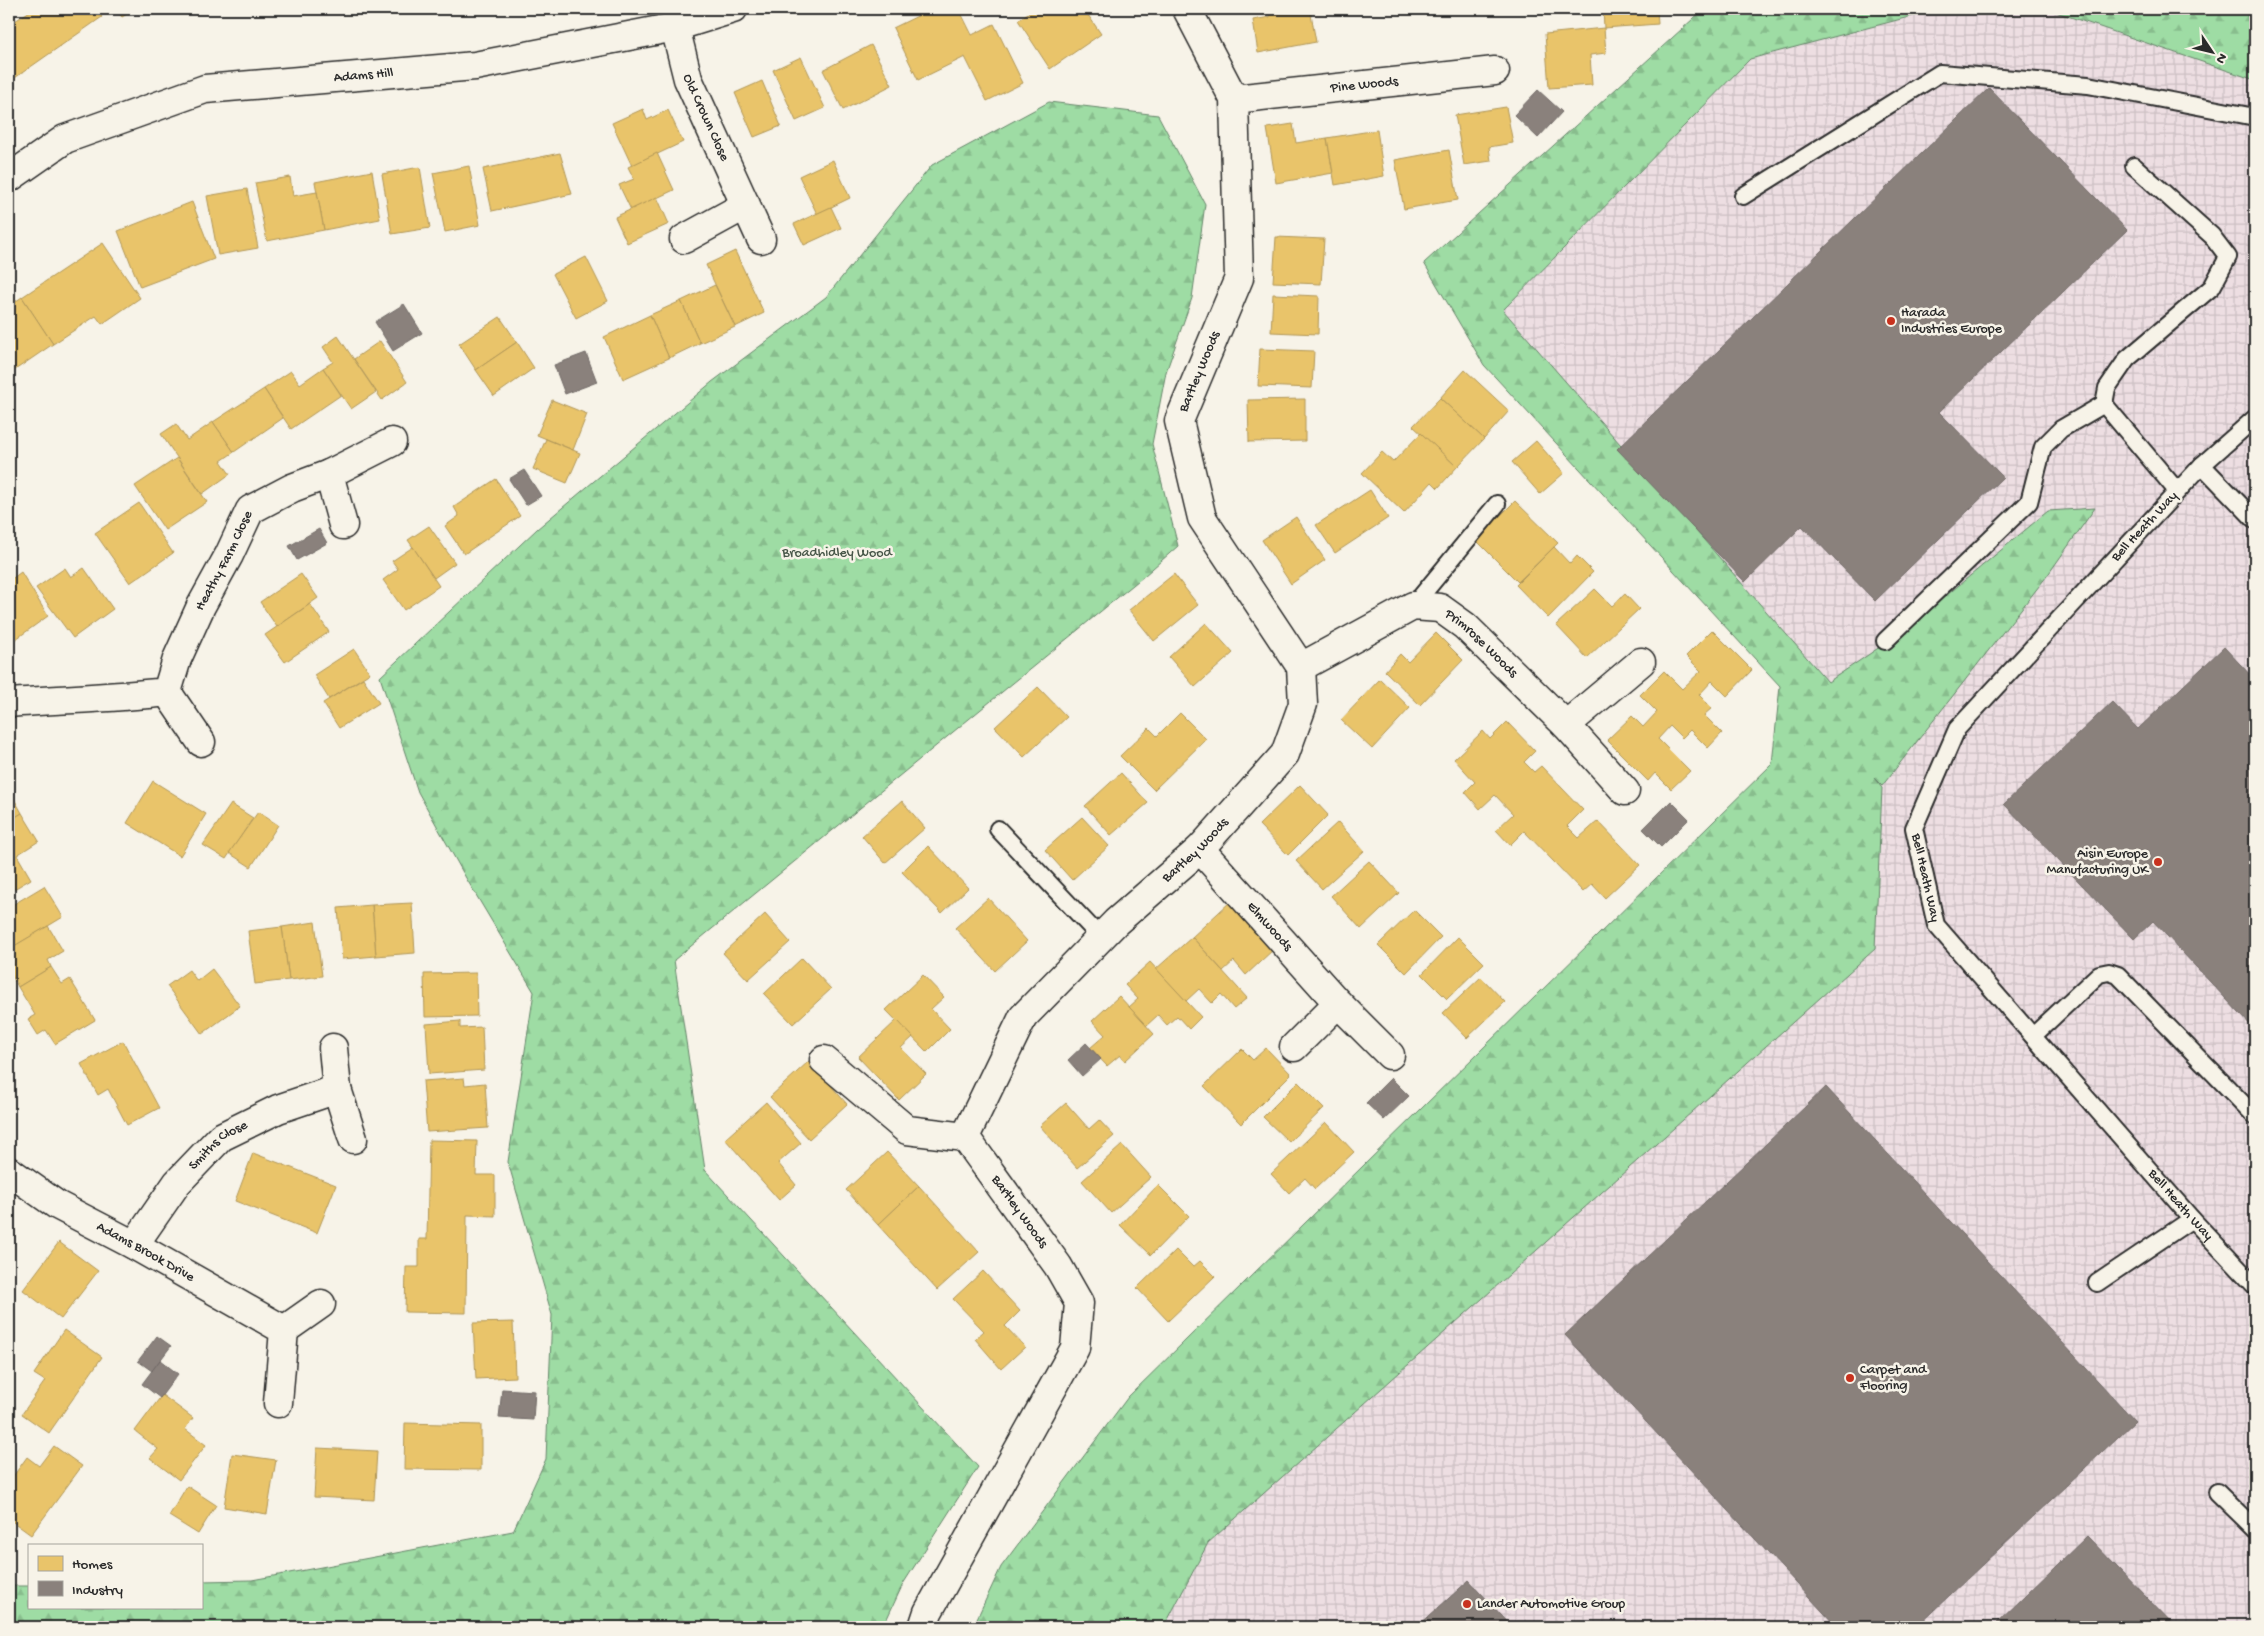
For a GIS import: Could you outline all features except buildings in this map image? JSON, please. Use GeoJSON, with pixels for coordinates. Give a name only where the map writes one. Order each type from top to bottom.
{"type":"FeatureCollection","features":[{"type":"Feature","properties":{"kind":"street","name":"Adams Hill"},"geometry":{"type":"LineString","coordinates":[[9,178],[65,139],[205,89],[475,66],[675,27],[733,9]]}},
{"type":"Feature","properties":{"kind":"street","name":"Bartley Woods"},"geometry":{"type":"LineString","coordinates":[[923,1627],[928,1612],[1075,1348],[1080,1303],[1058,1266],[965,1137],[1023,1017],[1116,922],[1200,849],[1285,754],[1303,704],[1301,667],[1202,518],[1179,421],[1238,278],[1234,99],[1186,9]]}},
{"type":"Feature","properties":{"kind":"street","name":"Old Crown Close"},"geometry":{"type":"LineString","coordinates":[[675,27],[688,79],[762,239]]}},
{"type":"Feature","properties":{"kind":"street","name":"Pine Woods"},"geometry":{"type":"LineString","coordinates":[[1234,99],[1495,71]]}},
{"type":"Feature","properties":{"kind":"street"},"geometry":{"type":"LineString","coordinates":[[684,239],[746,205]]}},
{"type":"Feature","properties":{"kind":"street","name":"Heathy Farm Close"},"geometry":{"type":"LineString","coordinates":[[167,692],[177,659],[200,606],[229,555],[250,510],[292,488],[329,474],[392,442]]}},
{"type":"Feature","properties":{"kind":"street"},"geometry":{"type":"LineString","coordinates":[[329,474],[343,525]]}},
{"type":"Feature","properties":{"kind":"street"},"geometry":{"type":"LineString","coordinates":[[1301,667],[1413,606]]}},
{"type":"Feature","properties":{"kind":"street","name":"Primrose Woods"},"geometry":{"type":"LineString","coordinates":[[1413,606],[1440,608],[1465,626],[1566,725],[1625,791]]}},
{"type":"Feature","properties":{"kind":"street"},"geometry":{"type":"LineString","coordinates":[[1566,725],[1641,662]]}},
{"type":"Feature","properties":{"kind":"street"},"geometry":{"type":"LineString","coordinates":[[9,703],[120,698],[167,692],[201,742]]}},
{"type":"Feature","properties":{"kind":"street","name":"Elmwoods"},"geometry":{"type":"LineString","coordinates":[[1200,849],[1338,1003],[1390,1056]]}},
{"type":"Feature","properties":{"kind":"street"},"geometry":{"type":"LineString","coordinates":[[1294,1047],[1338,1003]]}},
{"type":"Feature","properties":{"kind":"street"},"geometry":{"type":"LineString","coordinates":[[333,1048],[337,1089],[353,1138]]}},
{"type":"Feature","properties":{"kind":"street"},"geometry":{"type":"LineString","coordinates":[[824,1060],[907,1130],[965,1137]]}},
{"type":"Feature","properties":{"kind":"street","name":"Smiths Close"},"geometry":{"type":"LineString","coordinates":[[134,1245],[177,1183],[221,1137],[278,1109],[337,1089]]}},
{"type":"Feature","properties":{"kind":"street","name":"Adams Brook Drive"},"geometry":{"type":"LineString","coordinates":[[9,1170],[56,1205],[134,1245],[284,1330]]}},
{"type":"Feature","properties":{"kind":"street"},"geometry":{"type":"LineString","coordinates":[[278,1403],[284,1330],[321,1304]]}},
{"type":"Feature","properties":{"kind":"lane"},"geometry":{"type":"LineString","coordinates":[[1743,196],[1940,73],[2088,85],[2255,116]]}},
{"type":"Feature","properties":{"kind":"lane"},"geometry":{"type":"LineString","coordinates":[[1885,641],[2029,502],[2043,448],[2061,429],[2104,404],[2107,388],[2127,359],[2212,287],[2228,257],[2212,236],[2134,166]]}},
{"type":"Feature","properties":{"kind":"lane"},"geometry":{"type":"LineString","coordinates":[[2104,404],[2178,491]]}},
{"type":"Feature","properties":{"kind":"lane","name":"Bell Heath Way"},"geometry":{"type":"LineString","coordinates":[[2255,418],[2202,465],[1957,729],[1914,828],[1936,925],[2192,1219],[2255,1286]]}},
{"type":"Feature","properties":{"kind":"lane"},"geometry":{"type":"LineString","coordinates":[[2202,465],[2255,520]]}},
{"type":"Feature","properties":{"kind":"lane"},"geometry":{"type":"LineString","coordinates":[[1413,606],[1497,504]]}},
{"type":"Feature","properties":{"kind":"lane"},"geometry":{"type":"LineString","coordinates":[[998,829],[1101,938]]}},
{"type":"Feature","properties":{"kind":"lane"},"geometry":{"type":"LineString","coordinates":[[2032,1036],[2099,974],[2109,972],[2118,975],[2255,1116]]}},
{"type":"Feature","properties":{"kind":"lane"},"geometry":{"type":"LineString","coordinates":[[2097,1283],[2192,1219]]}},
{"type":"Feature","properties":{"kind":"lane"},"geometry":{"type":"LineString","coordinates":[[2217,1492],[2255,1529]]}},
{"type":"Feature","properties":{"kind":"shaded area"},"geometry":{"type":"Polygon","coordinates":[[[1939,9],[2070,9],[2255,51],[2255,1627],[1164,1627],[1208,1543],[1826,712],[1484,365],[1492,321],[1750,59],[1939,9]]]}},
{"type":"Feature","properties":{"kind":"green space"},"geometry":{"type":"Polygon","coordinates":[[[1704,9],[1939,9],[1750,59],[1503,310],[1828,682],[1905,630],[2048,511],[2095,508],[2047,576],[1882,786],[1874,778],[1882,788],[1875,949],[1208,1543],[1164,1627],[973,1627],[1001,1567],[1128,1397],[1772,764],[1780,686],[1484,365],[1424,263],[1704,9]]]}},
{"type":"Feature","properties":{"kind":"green space"},"geometry":{"type":"Polygon","coordinates":[[[2047,9],[2255,9],[2255,80],[2047,9]]]}},
{"type":"Feature","properties":{"kind":"green space","name":"Broadhidley Wood"},"geometry":{"type":"Polygon","coordinates":[[[1049,102],[1158,115],[1205,204],[1192,298],[1166,372],[1152,444],[1178,546],[1144,576],[674,960],[705,1170],[978,1467],[903,1584],[883,1627],[9,1627],[9,1586],[28,1586],[28,1608],[202,1608],[202,1581],[252,1580],[513,1531],[546,1459],[552,1315],[508,1162],[534,992],[466,878],[418,792],[380,677],[537,529],[712,382],[826,297],[932,165],[1049,102]]]}},
{"type":"Feature","properties":{"kind":"place","name":"Harada Industries Europe"},"geometry":{"type":"Point","coordinates":[1891,321]}},
{"type":"Feature","properties":{"kind":"place","name":"Aisin Europe Manufacturing UK"},"geometry":{"type":"Point","coordinates":[2158,862]}},
{"type":"Feature","properties":{"kind":"place","name":"Carpet and Flooring"},"geometry":{"type":"Point","coordinates":[1850,1378]}},
{"type":"Feature","properties":{"kind":"place","name":"Lander Automotive Group"},"geometry":{"type":"Point","coordinates":[1467,1604]}}]}
